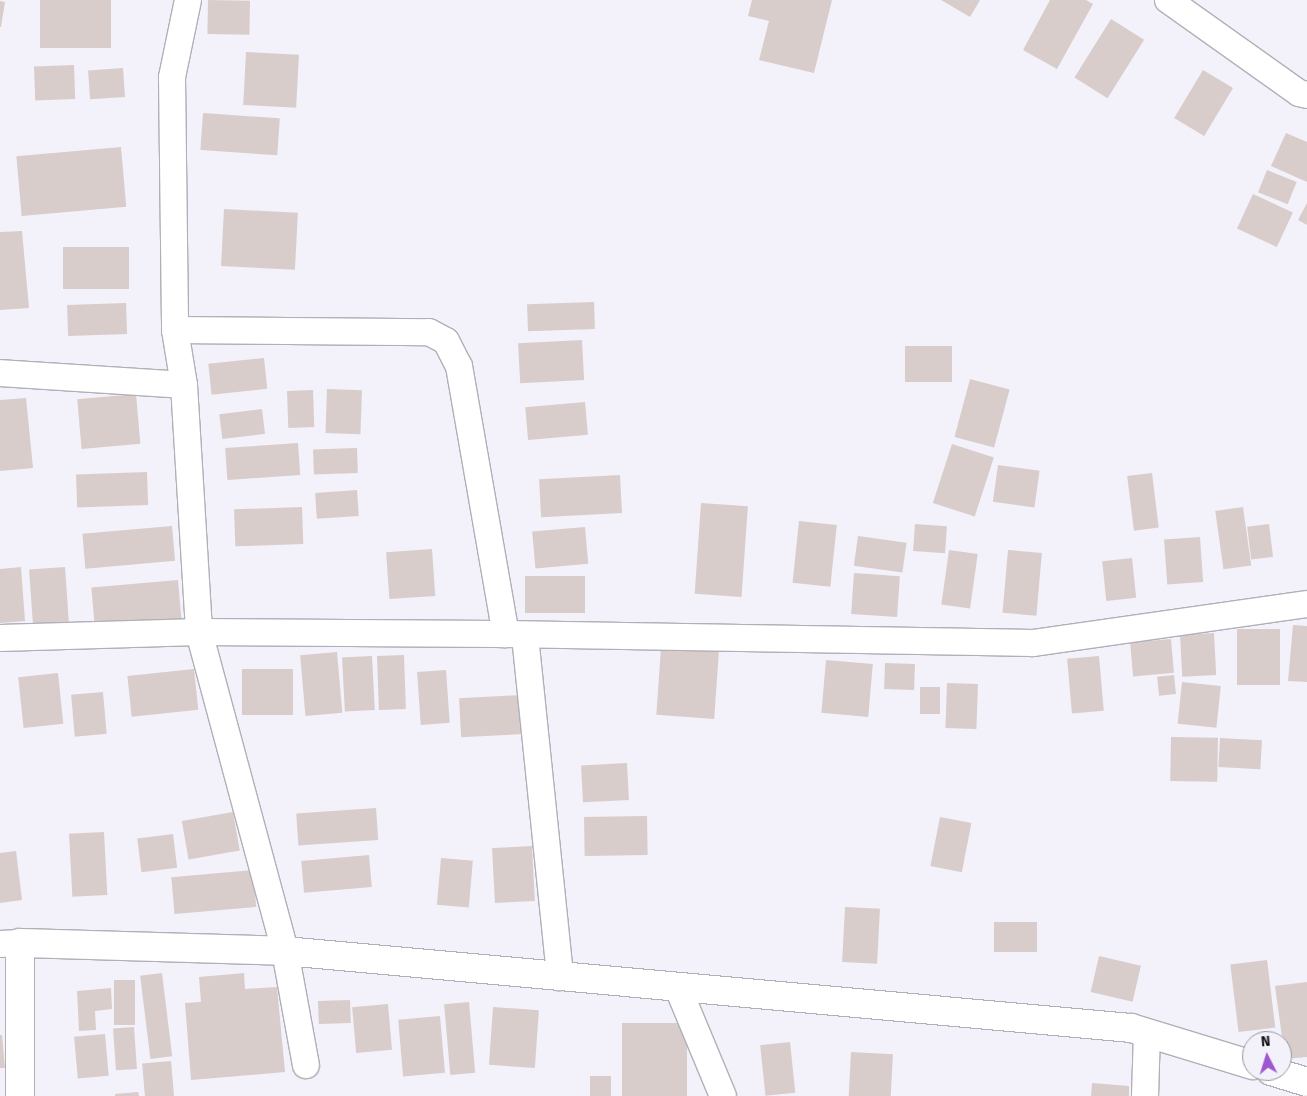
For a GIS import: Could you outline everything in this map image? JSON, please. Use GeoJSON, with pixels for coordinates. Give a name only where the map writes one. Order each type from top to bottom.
{"type":"FeatureCollection","features":[{"type":"Feature","properties":{"kind":"street"},"geometry":{"type":"LineString","coordinates":[[188,0],[172,76],[175,330],[184,385],[199,632],[285,951],[306,1066]]}},
{"type":"Feature","properties":{"kind":"street"},"geometry":{"type":"LineString","coordinates":[[1168,0],[1299,93],[1307,95]]}},
{"type":"Feature","properties":{"kind":"street"},"geometry":{"type":"LineString","coordinates":[[175,330],[429,332],[446,341],[459,366],[516,635],[560,977]]}},
{"type":"Feature","properties":{"kind":"street"},"geometry":{"type":"LineString","coordinates":[[0,373],[184,385]]}},
{"type":"Feature","properties":{"kind":"street"},"geometry":{"type":"LineString","coordinates":[[0,638],[199,632],[1033,643],[1307,604]]}},
{"type":"Feature","properties":{"kind":"street"},"geometry":{"type":"LineString","coordinates":[[20,1096],[10,943],[285,951],[1132,1028],[1242,1062]]}},
{"type":"Feature","properties":{"kind":"street"},"geometry":{"type":"LineString","coordinates":[[678,988],[723,1096]]}},
{"type":"Feature","properties":{"kind":"street"},"geometry":{"type":"LineString","coordinates":[[1145,1096],[1147,1033]]}},
{"type":"Feature","properties":{"kind":"street"},"geometry":{"type":"LineString","coordinates":[[1292,1077],[1307,1082]]}},
{"type":"Feature","properties":{"kind":"building"},"geometry":{"type":"Polygon","coordinates":[[[40,0],[111,0],[111,48],[40,48],[40,0]]]}},
{"type":"Feature","properties":{"kind":"building"},"geometry":{"type":"Polygon","coordinates":[[[208,0],[250,1],[249,35],[207,34],[208,0]]]}},
{"type":"Feature","properties":{"kind":"building"},"geometry":{"type":"Polygon","coordinates":[[[752,0],[832,0],[814,73],[759,60],[769,21],[748,16],[752,0]]]}},
{"type":"Feature","properties":{"kind":"building"},"geometry":{"type":"Polygon","coordinates":[[[941,0],[980,0],[970,17],[941,0]]]}},
{"type":"Feature","properties":{"kind":"building"},"geometry":{"type":"Polygon","coordinates":[[[1050,0],[1086,0],[1093,4],[1057,69],[1023,50],[1050,0]]]}},
{"type":"Feature","properties":{"kind":"building"},"geometry":{"type":"Polygon","coordinates":[[[0,1],[5,2],[1,27],[0,27],[0,1]]]}},
{"type":"Feature","properties":{"kind":"building"},"geometry":{"type":"Polygon","coordinates":[[[1111,19],[1144,40],[1108,98],[1074,78],[1111,19]]]}},
{"type":"Feature","properties":{"kind":"building"},"geometry":{"type":"Polygon","coordinates":[[[246,52],[299,55],[296,108],[243,105],[246,52]]]}},
{"type":"Feature","properties":{"kind":"building"},"geometry":{"type":"Polygon","coordinates":[[[74,65],[75,99],[35,100],[34,66],[74,65]]]}},
{"type":"Feature","properties":{"kind":"building"},"geometry":{"type":"Polygon","coordinates":[[[123,68],[125,97],[90,99],[88,70],[123,68]]]}},
{"type":"Feature","properties":{"kind":"building"},"geometry":{"type":"Polygon","coordinates":[[[1203,70],[1233,88],[1204,136],[1174,118],[1203,70]]]}},
{"type":"Feature","properties":{"kind":"building"},"geometry":{"type":"Polygon","coordinates":[[[203,113],[280,118],[277,155],[200,150],[203,113]]]}},
{"type":"Feature","properties":{"kind":"building"},"geometry":{"type":"Polygon","coordinates":[[[1286,133],[1307,142],[1307,182],[1271,166],[1286,133]]]}},
{"type":"Feature","properties":{"kind":"building"},"geometry":{"type":"Polygon","coordinates":[[[121,147],[126,207],[22,216],[16,156],[121,147]]]}},
{"type":"Feature","properties":{"kind":"building"},"geometry":{"type":"Polygon","coordinates":[[[1267,170],[1297,182],[1288,204],[1258,192],[1267,170]]]}},
{"type":"Feature","properties":{"kind":"building"},"geometry":{"type":"Polygon","coordinates":[[[1253,194],[1293,213],[1277,247],[1237,228],[1253,194]]]}},
{"type":"Feature","properties":{"kind":"building"},"geometry":{"type":"Polygon","coordinates":[[[1307,203],[1307,225],[1298,220],[1307,203]]]}},
{"type":"Feature","properties":{"kind":"building"},"geometry":{"type":"Polygon","coordinates":[[[224,209],[298,213],[295,270],[221,266],[224,209]]]}},
{"type":"Feature","properties":{"kind":"building"},"geometry":{"type":"Polygon","coordinates":[[[22,231],[29,308],[0,310],[0,232],[22,231]]]}},
{"type":"Feature","properties":{"kind":"building"},"geometry":{"type":"Polygon","coordinates":[[[63,247],[129,247],[129,289],[63,289],[63,247]]]}},
{"type":"Feature","properties":{"kind":"building"},"geometry":{"type":"Polygon","coordinates":[[[594,302],[595,329],[528,331],[527,304],[594,302]]]}},
{"type":"Feature","properties":{"kind":"building"},"geometry":{"type":"Polygon","coordinates":[[[126,303],[127,334],[68,336],[67,305],[126,303]]]}},
{"type":"Feature","properties":{"kind":"building"},"geometry":{"type":"Polygon","coordinates":[[[582,340],[584,380],[520,383],[518,343],[582,340]]]}},
{"type":"Feature","properties":{"kind":"building"},"geometry":{"type":"Polygon","coordinates":[[[905,346],[952,346],[952,382],[905,382],[905,346]]]}},
{"type":"Feature","properties":{"kind":"building"},"geometry":{"type":"Polygon","coordinates":[[[264,358],[267,389],[212,395],[208,364],[264,358]]]}},
{"type":"Feature","properties":{"kind":"building"},"geometry":{"type":"Polygon","coordinates":[[[970,379],[1010,390],[994,448],[954,437],[970,379]]]}},
{"type":"Feature","properties":{"kind":"building"},"geometry":{"type":"Polygon","coordinates":[[[327,389],[362,390],[360,434],[325,433],[327,389]]]}},
{"type":"Feature","properties":{"kind":"building"},"geometry":{"type":"Polygon","coordinates":[[[313,390],[314,427],[288,428],[287,391],[313,390]]]}},
{"type":"Feature","properties":{"kind":"building"},"geometry":{"type":"Polygon","coordinates":[[[136,394],[140,444],[82,449],[77,399],[136,394]]]}},
{"type":"Feature","properties":{"kind":"building"},"geometry":{"type":"Polygon","coordinates":[[[26,398],[33,468],[0,471],[0,400],[26,398]]]}},
{"type":"Feature","properties":{"kind":"building"},"geometry":{"type":"Polygon","coordinates":[[[585,402],[588,435],[528,440],[525,407],[585,402]]]}},
{"type":"Feature","properties":{"kind":"building"},"geometry":{"type":"Polygon","coordinates":[[[262,409],[265,434],[222,439],[219,414],[262,409]]]}},
{"type":"Feature","properties":{"kind":"building"},"geometry":{"type":"Polygon","coordinates":[[[298,443],[300,475],[227,480],[225,448],[298,443]]]}},
{"type":"Feature","properties":{"kind":"building"},"geometry":{"type":"Polygon","coordinates":[[[952,444],[994,458],[975,517],[933,503],[952,444]]]}},
{"type":"Feature","properties":{"kind":"building"},"geometry":{"type":"Polygon","coordinates":[[[357,448],[358,473],[314,475],[313,450],[357,448]]]}},
{"type":"Feature","properties":{"kind":"building"},"geometry":{"type":"Polygon","coordinates":[[[998,465],[1040,471],[1034,507],[993,502],[998,465]]]}},
{"type":"Feature","properties":{"kind":"building"},"geometry":{"type":"Polygon","coordinates":[[[147,472],[148,505],[77,507],[76,474],[147,472]]]}},
{"type":"Feature","properties":{"kind":"building"},"geometry":{"type":"Polygon","coordinates":[[[1152,473],[1159,528],[1134,531],[1127,476],[1152,473]]]}},
{"type":"Feature","properties":{"kind":"building"},"geometry":{"type":"Polygon","coordinates":[[[620,475],[622,513],[541,517],[539,479],[620,475]]]}},
{"type":"Feature","properties":{"kind":"building"},"geometry":{"type":"Polygon","coordinates":[[[357,490],[359,516],[317,519],[315,493],[357,490]]]}},
{"type":"Feature","properties":{"kind":"building"},"geometry":{"type":"Polygon","coordinates":[[[701,503],[748,506],[742,597],[695,594],[701,503]]]}},
{"type":"Feature","properties":{"kind":"building"},"geometry":{"type":"Polygon","coordinates":[[[302,507],[303,544],[235,546],[234,509],[302,507]]]}},
{"type":"Feature","properties":{"kind":"building"},"geometry":{"type":"Polygon","coordinates":[[[1243,507],[1251,565],[1223,569],[1215,511],[1243,507]]]}},
{"type":"Feature","properties":{"kind":"building"},"geometry":{"type":"Polygon","coordinates":[[[799,521],[837,525],[830,587],[793,583],[799,521]]]}},
{"type":"Feature","properties":{"kind":"building"},"geometry":{"type":"Polygon","coordinates":[[[915,524],[947,526],[945,553],[913,551],[915,524]]]}},
{"type":"Feature","properties":{"kind":"building"},"geometry":{"type":"Polygon","coordinates":[[[1269,524],[1273,557],[1251,559],[1247,527],[1269,524]]]}},
{"type":"Feature","properties":{"kind":"building"},"geometry":{"type":"Polygon","coordinates":[[[172,526],[175,561],[85,569],[82,534],[172,526]]]}},
{"type":"Feature","properties":{"kind":"building"},"geometry":{"type":"Polygon","coordinates":[[[585,527],[588,564],[535,568],[532,532],[585,527]]]}},
{"type":"Feature","properties":{"kind":"building"},"geometry":{"type":"Polygon","coordinates":[[[858,536],[907,543],[902,573],[854,566],[858,536]]]}},
{"type":"Feature","properties":{"kind":"building"},"geometry":{"type":"Polygon","coordinates":[[[1200,537],[1203,582],[1167,584],[1164,540],[1200,537]]]}},
{"type":"Feature","properties":{"kind":"building"},"geometry":{"type":"Polygon","coordinates":[[[432,549],[435,596],[389,599],[386,552],[432,549]]]}},
{"type":"Feature","properties":{"kind":"building"},"geometry":{"type":"Polygon","coordinates":[[[949,550],[978,554],[970,609],[941,604],[949,550]]]}},
{"type":"Feature","properties":{"kind":"building"},"geometry":{"type":"Polygon","coordinates":[[[1008,550],[1042,553],[1036,616],[1003,613],[1008,550]]]}},
{"type":"Feature","properties":{"kind":"building"},"geometry":{"type":"Polygon","coordinates":[[[1132,558],[1136,598],[1106,601],[1102,561],[1132,558]]]}},
{"type":"Feature","properties":{"kind":"building"},"geometry":{"type":"Polygon","coordinates":[[[21,567],[25,621],[0,623],[0,569],[21,567]]]}},
{"type":"Feature","properties":{"kind":"building"},"geometry":{"type":"Polygon","coordinates":[[[65,567],[69,631],[34,633],[29,570],[65,567]]]}},
{"type":"Feature","properties":{"kind":"building"},"geometry":{"type":"Polygon","coordinates":[[[854,573],[900,576],[897,617],[851,614],[854,573]]]}},
{"type":"Feature","properties":{"kind":"building"},"geometry":{"type":"Polygon","coordinates":[[[525,576],[585,576],[585,613],[525,613],[525,576]]]}},
{"type":"Feature","properties":{"kind":"building"},"geometry":{"type":"Polygon","coordinates":[[[178,580],[182,624],[95,631],[91,588],[178,580]]]}},
{"type":"Feature","properties":{"kind":"building"},"geometry":{"type":"Polygon","coordinates":[[[1293,625],[1307,626],[1307,682],[1288,681],[1293,625]]]}},
{"type":"Feature","properties":{"kind":"building"},"geometry":{"type":"Polygon","coordinates":[[[1237,629],[1280,629],[1280,685],[1237,685],[1237,629]]]}},
{"type":"Feature","properties":{"kind":"building"},"geometry":{"type":"Polygon","coordinates":[[[1214,633],[1216,675],[1182,677],[1180,635],[1214,633]]]}},
{"type":"Feature","properties":{"kind":"building"},"geometry":{"type":"Polygon","coordinates":[[[1171,639],[1174,673],[1133,676],[1130,643],[1171,639]]]}},
{"type":"Feature","properties":{"kind":"building"},"geometry":{"type":"Polygon","coordinates":[[[661,648],[719,652],[714,719],[656,715],[661,648]]]}},
{"type":"Feature","properties":{"kind":"building"},"geometry":{"type":"Polygon","coordinates":[[[337,652],[342,713],[305,716],[300,655],[337,652]]]}},
{"type":"Feature","properties":{"kind":"building"},"geometry":{"type":"Polygon","coordinates":[[[404,655],[406,709],[379,710],[377,656],[404,655]]]}},
{"type":"Feature","properties":{"kind":"building"},"geometry":{"type":"Polygon","coordinates":[[[372,656],[375,710],[345,711],[342,658],[372,656]]]}},
{"type":"Feature","properties":{"kind":"building"},"geometry":{"type":"Polygon","coordinates":[[[1099,656],[1104,711],[1072,714],[1067,659],[1099,656]]]}},
{"type":"Feature","properties":{"kind":"building"},"geometry":{"type":"Polygon","coordinates":[[[826,660],[873,664],[868,717],[821,713],[826,660]]]}},
{"type":"Feature","properties":{"kind":"building"},"geometry":{"type":"Polygon","coordinates":[[[885,663],[915,664],[914,690],[884,689],[885,663]]]}},
{"type":"Feature","properties":{"kind":"building"},"geometry":{"type":"Polygon","coordinates":[[[194,669],[198,710],[132,717],[127,676],[194,669]]]}},
{"type":"Feature","properties":{"kind":"building"},"geometry":{"type":"Polygon","coordinates":[[[242,669],[293,669],[293,715],[242,715],[242,669]]]}},
{"type":"Feature","properties":{"kind":"building"},"geometry":{"type":"Polygon","coordinates":[[[446,670],[450,723],[421,725],[417,672],[446,670]]]}},
{"type":"Feature","properties":{"kind":"building"},"geometry":{"type":"Polygon","coordinates":[[[58,673],[63,724],[24,728],[18,677],[58,673]]]}},
{"type":"Feature","properties":{"kind":"building"},"geometry":{"type":"Polygon","coordinates":[[[1174,675],[1176,694],[1159,696],[1157,677],[1174,675]]]}},
{"type":"Feature","properties":{"kind":"building"},"geometry":{"type":"Polygon","coordinates":[[[1182,682],[1221,686],[1216,728],[1178,724],[1182,682]]]}},
{"type":"Feature","properties":{"kind":"building"},"geometry":{"type":"Polygon","coordinates":[[[947,683],[978,684],[976,729],[945,728],[947,683]]]}},
{"type":"Feature","properties":{"kind":"building"},"geometry":{"type":"Polygon","coordinates":[[[920,687],[940,687],[940,714],[920,714],[920,687]]]}},
{"type":"Feature","properties":{"kind":"building"},"geometry":{"type":"Polygon","coordinates":[[[103,692],[107,734],[75,737],[71,695],[103,692]]]}},
{"type":"Feature","properties":{"kind":"building"},"geometry":{"type":"Polygon","coordinates":[[[521,695],[523,734],[461,737],[459,698],[521,695]]]}},
{"type":"Feature","properties":{"kind":"building"},"geometry":{"type":"Polygon","coordinates":[[[1171,737],[1218,738],[1217,782],[1170,781],[1171,737]]]}},
{"type":"Feature","properties":{"kind":"building"},"geometry":{"type":"Polygon","coordinates":[[[1220,738],[1262,740],[1260,769],[1218,767],[1220,738]]]}},
{"type":"Feature","properties":{"kind":"building"},"geometry":{"type":"Polygon","coordinates":[[[627,763],[629,800],[583,802],[581,765],[627,763]]]}},
{"type":"Feature","properties":{"kind":"building"},"geometry":{"type":"Polygon","coordinates":[[[376,808],[378,840],[298,846],[296,814],[376,808]]]}},
{"type":"Feature","properties":{"kind":"building"},"geometry":{"type":"Polygon","coordinates":[[[233,812],[240,850],[189,859],[182,821],[233,812]]]}},
{"type":"Feature","properties":{"kind":"building"},"geometry":{"type":"Polygon","coordinates":[[[647,816],[648,855],[585,856],[584,817],[647,816]]]}},
{"type":"Feature","properties":{"kind":"building"},"geometry":{"type":"Polygon","coordinates":[[[940,817],[971,823],[962,872],[930,866],[940,817]]]}},
{"type":"Feature","properties":{"kind":"building"},"geometry":{"type":"Polygon","coordinates":[[[104,832],[107,895],[72,897],[69,834],[104,832]]]}},
{"type":"Feature","properties":{"kind":"building"},"geometry":{"type":"Polygon","coordinates":[[[173,834],[177,868],[141,872],[137,838],[173,834]]]}},
{"type":"Feature","properties":{"kind":"building"},"geometry":{"type":"Polygon","coordinates":[[[532,846],[535,901],[495,903],[492,848],[532,846]]]}},
{"type":"Feature","properties":{"kind":"building"},"geometry":{"type":"Polygon","coordinates":[[[16,851],[22,900],[0,903],[0,853],[16,851]]]}},
{"type":"Feature","properties":{"kind":"building"},"geometry":{"type":"Polygon","coordinates":[[[369,855],[372,887],[304,893],[301,861],[369,855]]]}},
{"type":"Feature","properties":{"kind":"building"},"geometry":{"type":"Polygon","coordinates":[[[441,858],[473,861],[469,908],[437,905],[441,858]]]}},
{"type":"Feature","properties":{"kind":"building"},"geometry":{"type":"Polygon","coordinates":[[[253,870],[256,907],[175,914],[171,877],[253,870]]]}},
{"type":"Feature","properties":{"kind":"building"},"geometry":{"type":"Polygon","coordinates":[[[845,907],[880,909],[877,964],[842,962],[845,907]]]}},
{"type":"Feature","properties":{"kind":"building"},"geometry":{"type":"Polygon","coordinates":[[[994,922],[1037,922],[1037,952],[994,952],[994,922]]]}},
{"type":"Feature","properties":{"kind":"building"},"geometry":{"type":"Polygon","coordinates":[[[1099,956],[1141,966],[1133,1002],[1091,992],[1099,956]]]}},
{"type":"Feature","properties":{"kind":"building"},"geometry":{"type":"Polygon","coordinates":[[[1267,960],[1275,1027],[1239,1032],[1230,965],[1267,960]]]}},
{"type":"Feature","properties":{"kind":"building"},"geometry":{"type":"Polygon","coordinates":[[[162,973],[172,1056],[150,1059],[140,976],[162,973]]]}},
{"type":"Feature","properties":{"kind":"building"},"geometry":{"type":"Polygon","coordinates":[[[244,973],[245,989],[277,987],[285,1072],[191,1080],[185,1003],[201,1002],[199,977],[244,973]]]}},
{"type":"Feature","properties":{"kind":"building"},"geometry":{"type":"Polygon","coordinates":[[[114,980],[135,980],[135,1025],[114,1025],[114,980]]]}},
{"type":"Feature","properties":{"kind":"building"},"geometry":{"type":"Polygon","coordinates":[[[1307,982],[1307,1057],[1292,1058],[1292,1031],[1281,1031],[1275,986],[1307,982]]]}},
{"type":"Feature","properties":{"kind":"building"},"geometry":{"type":"Polygon","coordinates":[[[111,988],[112,1009],[95,1011],[96,1030],[79,1031],[77,991],[111,988]]]}},
{"type":"Feature","properties":{"kind":"building"},"geometry":{"type":"Polygon","coordinates":[[[350,1000],[351,1023],[319,1024],[318,1001],[350,1000]]]}},
{"type":"Feature","properties":{"kind":"building"},"geometry":{"type":"Polygon","coordinates":[[[469,1002],[475,1073],[450,1075],[444,1004],[469,1002]]]}},
{"type":"Feature","properties":{"kind":"building"},"geometry":{"type":"Polygon","coordinates":[[[388,1004],[392,1050],[356,1053],[352,1007],[388,1004]]]}},
{"type":"Feature","properties":{"kind":"building"},"geometry":{"type":"Polygon","coordinates":[[[493,1007],[539,1010],[535,1068],[489,1065],[493,1007]]]}},
{"type":"Feature","properties":{"kind":"building"},"geometry":{"type":"Polygon","coordinates":[[[440,1016],[445,1073],[403,1076],[398,1020],[440,1016]]]}},
{"type":"Feature","properties":{"kind":"building"},"geometry":{"type":"Polygon","coordinates":[[[622,1023],[687,1023],[687,1096],[622,1096],[622,1023]]]}},
{"type":"Feature","properties":{"kind":"building"},"geometry":{"type":"Polygon","coordinates":[[[134,1027],[137,1069],[116,1070],[113,1028],[134,1027]]]}},
{"type":"Feature","properties":{"kind":"building"},"geometry":{"type":"Polygon","coordinates":[[[105,1034],[109,1076],[78,1079],[74,1037],[105,1034]]]}},
{"type":"Feature","properties":{"kind":"building"},"geometry":{"type":"Polygon","coordinates":[[[0,1035],[2,1035],[5,1068],[0,1068],[0,1035]]]}},
{"type":"Feature","properties":{"kind":"building"},"geometry":{"type":"Polygon","coordinates":[[[790,1042],[795,1093],[765,1096],[760,1045],[790,1042]]]}},
{"type":"Feature","properties":{"kind":"building"},"geometry":{"type":"Polygon","coordinates":[[[851,1052],[893,1054],[891,1096],[849,1096],[851,1052]]]}},
{"type":"Feature","properties":{"kind":"building"},"geometry":{"type":"Polygon","coordinates":[[[171,1061],[174,1096],[145,1096],[142,1064],[171,1061]]]}},
{"type":"Feature","properties":{"kind":"building"},"geometry":{"type":"Polygon","coordinates":[[[590,1076],[611,1076],[611,1096],[590,1096],[590,1076]]]}},
{"type":"Feature","properties":{"kind":"building"},"geometry":{"type":"Polygon","coordinates":[[[1092,1083],[1129,1086],[1129,1096],[1091,1096],[1092,1083]]]}},
{"type":"Feature","properties":{"kind":"building"},"geometry":{"type":"Polygon","coordinates":[[[138,1092],[139,1096],[115,1096],[115,1094],[138,1092]]]}}]}
